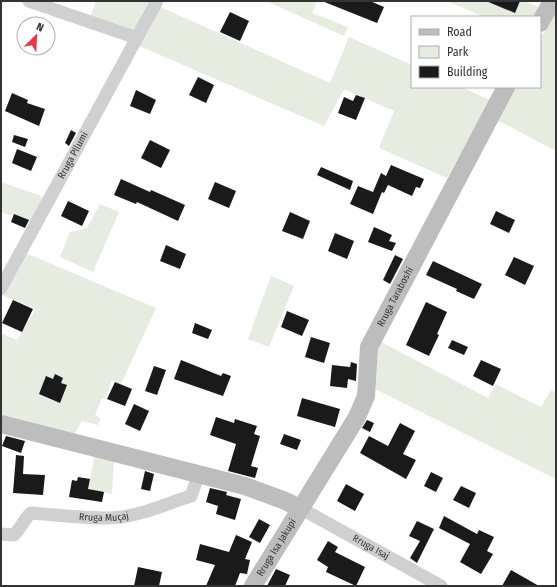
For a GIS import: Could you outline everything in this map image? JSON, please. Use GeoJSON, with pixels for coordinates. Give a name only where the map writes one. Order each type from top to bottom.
{"type":"FeatureCollection","features":[{"type":"Feature","properties":{"kind":"street"},"geometry":{"type":"LineString","coordinates":[[29,1],[137,38]]}},
{"type":"Feature","properties":{"kind":"street","name":"Rruga Pllumi"},"geometry":{"type":"LineString","coordinates":[[1,288],[5,272],[71,149],[137,38],[157,1]]}},
{"type":"Feature","properties":{"kind":"street"},"geometry":{"type":"LineString","coordinates":[[541,21],[552,1]]}},
{"type":"Feature","properties":{"kind":"street","name":"Rruga Taraboshi"},"geometry":{"type":"LineString","coordinates":[[300,508],[357,417],[366,396],[369,347],[505,88]]}},
{"type":"Feature","properties":{"kind":"street"},"geometry":{"type":"LineString","coordinates":[[1,424],[261,491],[300,508]]}},
{"type":"Feature","properties":{"kind":"street","name":"Rruga Muçaj"},"geometry":{"type":"LineString","coordinates":[[1,534],[14,535],[20,530],[26,518],[31,513],[109,518],[143,511],[191,496],[199,474]]}},
{"type":"Feature","properties":{"kind":"street","name":"Rruga Isa Jakupi"},"geometry":{"type":"LineString","coordinates":[[253,586],[300,508]]}},
{"type":"Feature","properties":{"kind":"street","name":"Rruga Isaj"},"geometry":{"type":"LineString","coordinates":[[300,508],[441,586]]}},
{"type":"Feature","properties":{"kind":"green space"},"geometry":{"type":"Polygon","coordinates":[[[96,1],[151,1],[134,32],[90,18],[96,1]]]}},
{"type":"Feature","properties":{"kind":"green space"},"geometry":{"type":"Polygon","coordinates":[[[266,1],[317,1],[312,13],[348,27],[344,36],[266,1]]]}},
{"type":"Feature","properties":{"kind":"green space"},"geometry":{"type":"Polygon","coordinates":[[[447,1],[524,1],[543,9],[540,16],[482,16],[447,1]]]}},
{"type":"Feature","properties":{"kind":"green space"},"geometry":{"type":"Polygon","coordinates":[[[158,6],[330,83],[349,37],[411,65],[411,88],[463,88],[490,100],[447,178],[379,148],[394,111],[344,89],[324,126],[137,45],[158,6]]]}},
{"type":"Feature","properties":{"kind":"green space"},"geometry":{"type":"Polygon","coordinates":[[[556,10],[556,151],[497,120],[513,88],[541,88],[541,37],[556,10]]]}},
{"type":"Feature","properties":{"kind":"green space"},"geometry":{"type":"Polygon","coordinates":[[[1,182],[41,196],[43,199],[31,222],[1,212],[1,182]]]}},
{"type":"Feature","properties":{"kind":"green space"},"geometry":{"type":"Polygon","coordinates":[[[100,204],[119,212],[93,272],[60,257],[70,232],[87,228],[100,204]]]}},
{"type":"Feature","properties":{"kind":"green space"},"geometry":{"type":"Polygon","coordinates":[[[23,252],[156,308],[121,384],[112,380],[105,399],[102,398],[95,415],[100,418],[98,425],[82,421],[74,435],[1,415],[1,333],[17,340],[36,309],[2,295],[23,252]]]}},
{"type":"Feature","properties":{"kind":"green space"},"geometry":{"type":"Polygon","coordinates":[[[271,276],[294,286],[269,347],[248,339],[271,276]]]}},
{"type":"Feature","properties":{"kind":"green space"},"geometry":{"type":"Polygon","coordinates":[[[381,342],[488,398],[496,384],[541,407],[551,390],[556,393],[556,479],[373,388],[374,357],[381,342]]]}},
{"type":"Feature","properties":{"kind":"green space"},"geometry":{"type":"Polygon","coordinates":[[[95,454],[114,458],[112,494],[88,490],[95,454]]]}},
{"type":"Feature","properties":{"kind":"building"},"geometry":{"type":"Polygon","coordinates":[[[322,1],[370,1],[384,7],[377,23],[322,1]]]}},
{"type":"Feature","properties":{"kind":"building"},"geometry":{"type":"Polygon","coordinates":[[[486,1],[520,1],[515,13],[486,1]]]}},
{"type":"Feature","properties":{"kind":"building"},"geometry":{"type":"Polygon","coordinates":[[[230,12],[249,21],[240,41],[220,32],[230,12]]]}},
{"type":"Feature","properties":{"kind":"building"},"geometry":{"type":"Polygon","coordinates":[[[198,77],[214,85],[206,103],[189,95],[198,77]]]}},
{"type":"Feature","properties":{"kind":"building"},"geometry":{"type":"Polygon","coordinates":[[[136,90],[156,100],[150,114],[130,106],[136,90]]]}},
{"type":"Feature","properties":{"kind":"building"},"geometry":{"type":"Polygon","coordinates":[[[12,93],[28,100],[27,103],[45,109],[39,126],[5,111],[12,93]]]}},
{"type":"Feature","properties":{"kind":"building"},"geometry":{"type":"Polygon","coordinates":[[[356,95],[365,98],[356,120],[338,113],[344,97],[353,101],[356,95]]]}},
{"type":"Feature","properties":{"kind":"building"},"geometry":{"type":"Polygon","coordinates":[[[71,130],[76,133],[69,146],[65,143],[71,130]]]}},
{"type":"Feature","properties":{"kind":"building"},"geometry":{"type":"Polygon","coordinates":[[[14,135],[28,139],[25,147],[12,142],[14,135]]]}},
{"type":"Feature","properties":{"kind":"building"},"geometry":{"type":"Polygon","coordinates":[[[150,140],[170,150],[161,168],[141,158],[150,140]]]}},
{"type":"Feature","properties":{"kind":"building"},"geometry":{"type":"Polygon","coordinates":[[[17,149],[37,157],[31,171],[12,163],[17,149]]]}},
{"type":"Feature","properties":{"kind":"building"},"geometry":{"type":"Polygon","coordinates":[[[391,165],[424,179],[420,188],[416,187],[412,196],[388,185],[384,193],[382,192],[373,214],[350,204],[358,186],[373,192],[381,173],[386,176],[391,165]]]}},
{"type":"Feature","properties":{"kind":"building"},"geometry":{"type":"Polygon","coordinates":[[[321,167],[353,181],[350,190],[317,175],[321,167]]]}},
{"type":"Feature","properties":{"kind":"building"},"geometry":{"type":"Polygon","coordinates":[[[121,179],[185,205],[178,221],[137,202],[136,204],[114,195],[121,179]]]}},
{"type":"Feature","properties":{"kind":"building"},"geometry":{"type":"Polygon","coordinates":[[[215,182],[236,191],[229,208],[208,199],[215,182]]]}},
{"type":"Feature","properties":{"kind":"building"},"geometry":{"type":"Polygon","coordinates":[[[68,201],[89,211],[82,226],[61,216],[68,201]]]}},
{"type":"Feature","properties":{"kind":"building"},"geometry":{"type":"Polygon","coordinates":[[[496,211],[515,220],[509,233],[490,224],[496,211]]]}},
{"type":"Feature","properties":{"kind":"building"},"geometry":{"type":"Polygon","coordinates":[[[290,212],[310,221],[303,239],[282,231],[290,212]]]}},
{"type":"Feature","properties":{"kind":"building"},"geometry":{"type":"Polygon","coordinates":[[[14,214],[29,220],[25,228],[11,222],[14,214]]]}},
{"type":"Feature","properties":{"kind":"building"},"geometry":{"type":"Polygon","coordinates":[[[374,227],[392,235],[389,241],[396,243],[392,251],[368,242],[374,227]]]}},
{"type":"Feature","properties":{"kind":"building"},"geometry":{"type":"Polygon","coordinates":[[[335,233],[354,241],[347,259],[328,251],[335,233]]]}},
{"type":"Feature","properties":{"kind":"building"},"geometry":{"type":"Polygon","coordinates":[[[166,245],[186,254],[180,269],[160,261],[166,245]]]}},
{"type":"Feature","properties":{"kind":"building"},"geometry":{"type":"Polygon","coordinates":[[[395,255],[403,259],[390,284],[383,280],[395,255]]]}},
{"type":"Feature","properties":{"kind":"building"},"geometry":{"type":"Polygon","coordinates":[[[514,257],[534,266],[525,285],[505,275],[514,257]]]}},
{"type":"Feature","properties":{"kind":"building"},"geometry":{"type":"Polygon","coordinates":[[[433,261],[482,284],[474,299],[456,291],[457,289],[426,275],[433,261]]]}},
{"type":"Feature","properties":{"kind":"building"},"geometry":{"type":"Polygon","coordinates":[[[13,300],[33,309],[22,332],[2,323],[13,300]]]}},
{"type":"Feature","properties":{"kind":"building"},"geometry":{"type":"Polygon","coordinates":[[[426,302],[447,312],[437,334],[439,335],[429,356],[406,345],[426,302]]]}},
{"type":"Feature","properties":{"kind":"building"},"geometry":{"type":"Polygon","coordinates":[[[287,311],[309,320],[302,336],[281,327],[287,311]]]}},
{"type":"Feature","properties":{"kind":"building"},"geometry":{"type":"Polygon","coordinates":[[[195,323],[212,330],[208,339],[192,333],[195,323]]]}},
{"type":"Feature","properties":{"kind":"building"},"geometry":{"type":"Polygon","coordinates":[[[311,337],[330,343],[324,363],[305,357],[311,337]]]}},
{"type":"Feature","properties":{"kind":"building"},"geometry":{"type":"Polygon","coordinates":[[[452,340],[468,347],[464,355],[448,348],[452,340]]]}},
{"type":"Feature","properties":{"kind":"building"},"geometry":{"type":"Polygon","coordinates":[[[181,360],[221,376],[223,373],[231,376],[223,396],[174,379],[181,360]]]}},
{"type":"Feature","properties":{"kind":"building"},"geometry":{"type":"Polygon","coordinates":[[[481,360],[501,369],[493,386],[473,376],[481,360]]]}},
{"type":"Feature","properties":{"kind":"building"},"geometry":{"type":"Polygon","coordinates":[[[351,362],[357,364],[356,381],[348,379],[347,388],[330,386],[332,365],[350,367],[351,362]]]}},
{"type":"Feature","properties":{"kind":"building"},"geometry":{"type":"Polygon","coordinates":[[[154,366],[166,370],[157,395],[145,391],[154,366]]]}},
{"type":"Feature","properties":{"kind":"building"},"geometry":{"type":"Polygon","coordinates":[[[55,374],[63,378],[61,383],[67,385],[60,403],[39,394],[46,376],[53,379],[55,374]]]}},
{"type":"Feature","properties":{"kind":"building"},"geometry":{"type":"Polygon","coordinates":[[[115,382],[132,389],[125,406],[107,399],[115,382]]]}},
{"type":"Feature","properties":{"kind":"building"},"geometry":{"type":"Polygon","coordinates":[[[302,398],[340,409],[335,427],[297,416],[302,398]]]}},
{"type":"Feature","properties":{"kind":"building"},"geometry":{"type":"Polygon","coordinates":[[[134,404],[149,411],[140,431],[125,424],[134,404]]]}},
{"type":"Feature","properties":{"kind":"building"},"geometry":{"type":"Polygon","coordinates":[[[216,417],[234,423],[235,419],[257,426],[254,434],[260,436],[251,466],[258,468],[255,478],[228,471],[236,444],[210,435],[216,417]]]}},
{"type":"Feature","properties":{"kind":"building"},"geometry":{"type":"Polygon","coordinates":[[[367,420],[374,423],[370,432],[362,428],[367,420]]]}},
{"type":"Feature","properties":{"kind":"building"},"geometry":{"type":"Polygon","coordinates":[[[400,423],[415,431],[403,454],[416,460],[406,479],[360,453],[369,436],[388,446],[400,423]]]}},
{"type":"Feature","properties":{"kind":"building"},"geometry":{"type":"Polygon","coordinates":[[[284,434],[301,440],[297,450],[280,444],[284,434]]]}},
{"type":"Feature","properties":{"kind":"building"},"geometry":{"type":"Polygon","coordinates":[[[6,436],[25,441],[21,453],[2,446],[6,436]]]}},
{"type":"Feature","properties":{"kind":"building"},"geometry":{"type":"Polygon","coordinates":[[[16,455],[24,456],[23,474],[45,475],[43,495],[13,493],[16,455]]]}},
{"type":"Feature","properties":{"kind":"building"},"geometry":{"type":"Polygon","coordinates":[[[145,471],[154,474],[150,491],[141,489],[145,471]]]}},
{"type":"Feature","properties":{"kind":"building"},"geometry":{"type":"Polygon","coordinates":[[[431,472],[443,478],[436,492],[424,486],[431,472]]]}},
{"type":"Feature","properties":{"kind":"building"},"geometry":{"type":"Polygon","coordinates":[[[78,477],[90,479],[88,489],[104,492],[102,502],[69,497],[72,480],[77,481],[78,477]]]}},
{"type":"Feature","properties":{"kind":"building"},"geometry":{"type":"Polygon","coordinates":[[[346,484],[364,494],[355,511],[337,501],[346,484]]]}},
{"type":"Feature","properties":{"kind":"building"},"geometry":{"type":"Polygon","coordinates":[[[461,486],[476,493],[469,508],[453,500],[461,486]]]}},
{"type":"Feature","properties":{"kind":"building"},"geometry":{"type":"Polygon","coordinates":[[[210,488],[227,492],[226,495],[241,499],[235,520],[216,514],[218,506],[206,502],[210,488]]]}},
{"type":"Feature","properties":{"kind":"building"},"geometry":{"type":"Polygon","coordinates":[[[444,516],[477,534],[479,530],[494,537],[487,551],[493,554],[481,574],[460,562],[470,544],[439,528],[444,516]]]}},
{"type":"Feature","properties":{"kind":"building"},"geometry":{"type":"Polygon","coordinates":[[[259,519],[270,525],[260,543],[249,537],[259,519]]]}},
{"type":"Feature","properties":{"kind":"building"},"geometry":{"type":"Polygon","coordinates":[[[417,521],[434,529],[417,563],[410,558],[420,541],[409,536],[417,521]]]}},
{"type":"Feature","properties":{"kind":"building"},"geometry":{"type":"Polygon","coordinates":[[[236,535],[252,542],[245,559],[250,560],[247,574],[240,573],[235,586],[206,586],[215,565],[196,560],[200,544],[229,552],[236,535]]]}},
{"type":"Feature","properties":{"kind":"building"},"geometry":{"type":"Polygon","coordinates":[[[328,541],[338,547],[335,552],[365,567],[356,586],[326,572],[328,567],[317,560],[328,541]]]}},
{"type":"Feature","properties":{"kind":"building"},"geometry":{"type":"Polygon","coordinates":[[[138,567],[162,572],[159,586],[134,586],[138,567]]]}},
{"type":"Feature","properties":{"kind":"building"},"geometry":{"type":"Polygon","coordinates":[[[276,569],[290,575],[285,586],[267,586],[276,569]]]}},
{"type":"Feature","properties":{"kind":"building"},"geometry":{"type":"Polygon","coordinates":[[[511,570],[539,586],[502,586],[511,570]]]}}]}
